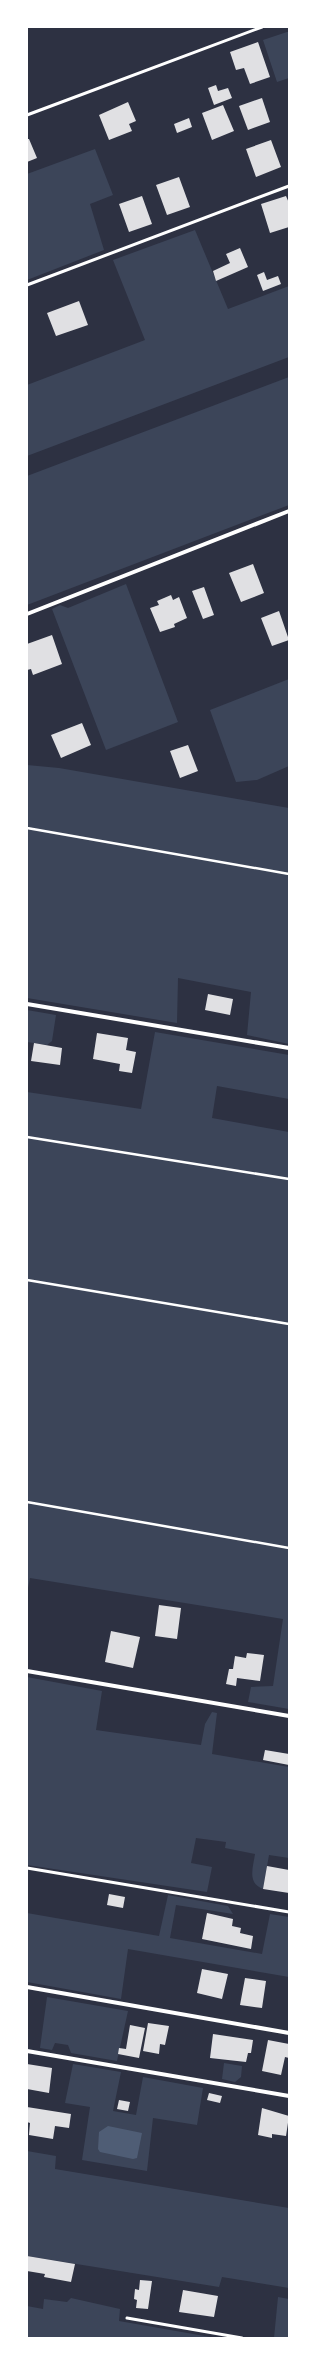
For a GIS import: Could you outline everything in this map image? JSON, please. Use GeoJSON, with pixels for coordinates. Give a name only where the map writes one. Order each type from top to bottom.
{"type":"FeatureCollection","features":[{"type":"Feature","properties":{"kind":"street"},"geometry":{"type":"LineString","coordinates":[[27,614],[289,511]]}},
{"type":"Feature","properties":{"kind":"street"},"geometry":{"type":"LineString","coordinates":[[27,1004],[289,1048]]}},
{"type":"Feature","properties":{"kind":"street"},"geometry":{"type":"LineString","coordinates":[[27,1671],[289,1716]]}},
{"type":"Feature","properties":{"kind":"street"},"geometry":{"type":"LineString","coordinates":[[27,1987],[289,2033]]}},
{"type":"Feature","properties":{"kind":"street"},"geometry":{"type":"LineString","coordinates":[[27,2051],[289,2096]]}},
{"type":"Feature","properties":{"kind":"lane"},"geometry":{"type":"LineString","coordinates":[[27,115],[262,27]]}},
{"type":"Feature","properties":{"kind":"lane"},"geometry":{"type":"LineString","coordinates":[[27,285],[289,186]]}},
{"type":"Feature","properties":{"kind":"lane"},"geometry":{"type":"LineString","coordinates":[[27,1868],[289,1912]]}},
{"type":"Feature","properties":{"kind":"lane"},"geometry":{"type":"LineString","coordinates":[[127,2318],[242,2338]]}},
{"type":"Feature","properties":{"kind":"path"},"geometry":{"type":"LineString","coordinates":[[27,828],[289,874]]}},
{"type":"Feature","properties":{"kind":"path"},"geometry":{"type":"LineString","coordinates":[[27,1137],[289,1179]]}},
{"type":"Feature","properties":{"kind":"path"},"geometry":{"type":"LineString","coordinates":[[27,1280],[289,1324]]}},
{"type":"Feature","properties":{"kind":"path"},"geometry":{"type":"LineString","coordinates":[[27,1502],[289,1548]]}},
{"type":"Feature","properties":{"kind":"shaded area"},"geometry":{"type":"Polygon","coordinates":[[[289,32],[289,78],[277,82],[263,40],[289,32]]]}},
{"type":"Feature","properties":{"kind":"shaded area"},"geometry":{"type":"Polygon","coordinates":[[[95,149],[113,195],[90,204],[104,250],[27,280],[27,174],[95,149]]]}},
{"type":"Feature","properties":{"kind":"shaded area"},"geometry":{"type":"Polygon","coordinates":[[[195,230],[228,309],[289,286],[289,357],[27,456],[27,385],[145,340],[113,260],[195,230]]]}},
{"type":"Feature","properties":{"kind":"shaded area"},"geometry":{"type":"Polygon","coordinates":[[[289,377],[289,505],[27,605],[27,476],[289,377]]]}},
{"type":"Feature","properties":{"kind":"shaded area"},"geometry":{"type":"Polygon","coordinates":[[[126,584],[178,722],[106,750],[52,609],[60,605],[68,608],[126,584]]]}},
{"type":"Feature","properties":{"kind":"shaded area"},"geometry":{"type":"Polygon","coordinates":[[[289,679],[289,766],[257,780],[236,782],[210,710],[289,679]]]}},
{"type":"Feature","properties":{"kind":"shaded area"},"geometry":{"type":"Polygon","coordinates":[[[27,765],[59,768],[289,808],[289,1044],[247,1035],[251,992],[178,978],[177,1023],[27,998],[27,765]]]}},
{"type":"Feature","properties":{"kind":"shaded area"},"geometry":{"type":"Polygon","coordinates":[[[27,1010],[56,1015],[52,1041],[47,1045],[27,1042],[27,1010]]]}},
{"type":"Feature","properties":{"kind":"shaded area"},"geometry":{"type":"Polygon","coordinates":[[[155,1032],[289,1055],[289,1099],[217,1086],[212,1118],[289,1132],[289,1709],[248,1702],[251,1687],[273,1686],[283,1619],[30,1578],[27,1593],[27,1092],[141,1109],[155,1032]]]}},
{"type":"Feature","properties":{"kind":"shaded area"},"geometry":{"type":"Polygon","coordinates":[[[27,1677],[102,1691],[96,1730],[201,1745],[205,1724],[212,1712],[217,1713],[212,1754],[289,1767],[289,1858],[269,1855],[263,1889],[255,1883],[253,1879],[252,1870],[255,1854],[225,1848],[226,1842],[196,1838],[191,1863],[212,1867],[207,1892],[27,1865],[27,1677]]]}},
{"type":"Feature","properties":{"kind":"shaded area"},"geometry":{"type":"Polygon","coordinates":[[[168,1895],[228,1906],[233,1914],[176,1905],[170,1938],[262,1954],[270,1914],[289,1917],[289,1977],[128,1949],[121,1999],[27,1982],[27,1913],[159,1936],[168,1895]]]}},
{"type":"Feature","properties":{"kind":"shaded area"},"geometry":{"type":"Polygon","coordinates":[[[47,1997],[128,2011],[117,2061],[71,2053],[68,2045],[55,2043],[52,2050],[40,2048],[47,1997]]]}},
{"type":"Feature","properties":{"kind":"shaded area"},"geometry":{"type":"Polygon","coordinates":[[[224,2063],[242,2066],[241,2077],[235,2082],[222,2079],[224,2063]]]}},
{"type":"Feature","properties":{"kind":"shaded area"},"geometry":{"type":"Polygon","coordinates":[[[73,2064],[121,2072],[113,2111],[136,2115],[143,2077],[203,2088],[197,2125],[153,2118],[147,2171],[82,2160],[90,2107],[65,2103],[73,2064]]]}},
{"type":"Feature","properties":{"kind":"shaded area"},"geometry":{"type":"Polygon","coordinates":[[[108,2126],[142,2133],[137,2158],[133,2159],[100,2152],[98,2149],[99,2132],[108,2126]]]}},
{"type":"Feature","properties":{"kind":"shaded area"},"geometry":{"type":"Polygon","coordinates":[[[27,2151],[56,2156],[55,2169],[289,2208],[289,2288],[222,2277],[219,2287],[27,2256],[27,2151]]]}},
{"type":"Feature","properties":{"kind":"shaded area"},"geometry":{"type":"Polygon","coordinates":[[[278,2297],[289,2299],[289,2338],[274,2338],[278,2297]]]}},
{"type":"Feature","properties":{"kind":"shaded area"},"geometry":{"type":"Polygon","coordinates":[[[71,2298],[120,2309],[119,2321],[216,2338],[27,2338],[27,2306],[43,2309],[44,2299],[67,2302],[71,2298]]]}},
{"type":"Feature","properties":{"kind":"building"},"geometry":{"type":"Polygon","coordinates":[[[258,42],[270,77],[250,84],[244,68],[236,70],[230,52],[258,42]]]}},
{"type":"Feature","properties":{"kind":"building"},"geometry":{"type":"Polygon","coordinates":[[[216,85],[218,91],[228,88],[232,98],[214,105],[208,88],[216,85]]]}},
{"type":"Feature","properties":{"kind":"building"},"geometry":{"type":"Polygon","coordinates":[[[262,98],[270,122],[248,130],[239,106],[262,98]]]}},
{"type":"Feature","properties":{"kind":"building"},"geometry":{"type":"Polygon","coordinates":[[[128,102],[136,121],[129,124],[132,131],[109,140],[99,115],[128,102]]]}},
{"type":"Feature","properties":{"kind":"building"},"geometry":{"type":"Polygon","coordinates":[[[223,105],[234,131],[212,140],[202,113],[223,105]]]}},
{"type":"Feature","properties":{"kind":"building"},"geometry":{"type":"Polygon","coordinates":[[[189,118],[192,127],[177,133],[174,124],[189,118]]]}},
{"type":"Feature","properties":{"kind":"building"},"geometry":{"type":"Polygon","coordinates":[[[27,139],[29,139],[37,158],[27,162],[27,139]]]}},
{"type":"Feature","properties":{"kind":"building"},"geometry":{"type":"Polygon","coordinates":[[[271,140],[281,167],[256,177],[246,149],[271,140]]]}},
{"type":"Feature","properties":{"kind":"building"},"geometry":{"type":"Polygon","coordinates":[[[179,177],[190,207],[167,215],[156,185],[179,177]]]}},
{"type":"Feature","properties":{"kind":"building"},"geometry":{"type":"Polygon","coordinates":[[[142,196],[152,224],[129,232],[119,204],[142,196]]]}},
{"type":"Feature","properties":{"kind":"building"},"geometry":{"type":"Polygon","coordinates":[[[286,196],[289,203],[289,227],[270,233],[261,204],[286,196]]]}},
{"type":"Feature","properties":{"kind":"building"},"geometry":{"type":"Polygon","coordinates":[[[240,248],[248,267],[216,281],[213,271],[230,263],[226,254],[240,248]]]}},
{"type":"Feature","properties":{"kind":"building"},"geometry":{"type":"Polygon","coordinates":[[[264,272],[267,280],[278,276],[281,284],[263,291],[257,275],[264,272]]]}},
{"type":"Feature","properties":{"kind":"building"},"geometry":{"type":"Polygon","coordinates":[[[79,301],[88,325],[56,336],[47,313],[79,301]]]}},
{"type":"Feature","properties":{"kind":"building"},"geometry":{"type":"Polygon","coordinates":[[[253,564],[264,593],[241,602],[229,573],[253,564]]]}},
{"type":"Feature","properties":{"kind":"building"},"geometry":{"type":"Polygon","coordinates":[[[204,587],[214,615],[203,619],[192,591],[204,587]]]}},
{"type":"Feature","properties":{"kind":"building"},"geometry":{"type":"Polygon","coordinates":[[[171,595],[173,600],[179,597],[187,618],[174,624],[175,627],[160,632],[150,608],[159,605],[157,601],[171,595]]]}},
{"type":"Feature","properties":{"kind":"building"},"geometry":{"type":"Polygon","coordinates":[[[279,611],[289,640],[272,646],[261,618],[279,611]]]}},
{"type":"Feature","properties":{"kind":"building"},"geometry":{"type":"Polygon","coordinates":[[[52,635],[62,664],[33,675],[31,669],[27,670],[27,644],[52,635]]]}},
{"type":"Feature","properties":{"kind":"building"},"geometry":{"type":"Polygon","coordinates":[[[82,723],[91,745],[61,758],[51,735],[82,723]]]}},
{"type":"Feature","properties":{"kind":"building"},"geometry":{"type":"Polygon","coordinates":[[[188,745],[198,771],[180,778],[170,751],[188,745]]]}},
{"type":"Feature","properties":{"kind":"building"},"geometry":{"type":"Polygon","coordinates":[[[208,994],[233,999],[230,1015],[205,1010],[208,994]]]}},
{"type":"Feature","properties":{"kind":"building"},"geometry":{"type":"Polygon","coordinates":[[[97,1033],[128,1038],[126,1050],[136,1052],[132,1073],[119,1071],[120,1064],[93,1059],[97,1033]]]}},
{"type":"Feature","properties":{"kind":"building"},"geometry":{"type":"Polygon","coordinates":[[[34,1043],[62,1048],[60,1065],[31,1061],[34,1043]]]}},
{"type":"Feature","properties":{"kind":"building"},"geometry":{"type":"Polygon","coordinates":[[[159,1605],[181,1608],[177,1639],[155,1636],[159,1605]]]}},
{"type":"Feature","properties":{"kind":"building"},"geometry":{"type":"Polygon","coordinates":[[[111,1631],[140,1637],[133,1668],[105,1662],[111,1631]]]}},
{"type":"Feature","properties":{"kind":"building"},"geometry":{"type":"Polygon","coordinates":[[[247,1653],[264,1655],[260,1681],[237,1678],[236,1686],[226,1684],[229,1669],[233,1669],[235,1656],[246,1658],[247,1653]]]}},
{"type":"Feature","properties":{"kind":"building"},"geometry":{"type":"Polygon","coordinates":[[[265,1750],[289,1754],[289,1765],[263,1760],[265,1750]]]}},
{"type":"Feature","properties":{"kind":"building"},"geometry":{"type":"Polygon","coordinates":[[[267,1866],[289,1870],[289,1893],[263,1889],[267,1866]]]}},
{"type":"Feature","properties":{"kind":"building"},"geometry":{"type":"Polygon","coordinates":[[[109,1894],[125,1897],[123,1908],[107,1905],[109,1894]]]}},
{"type":"Feature","properties":{"kind":"building"},"geometry":{"type":"Polygon","coordinates":[[[207,1913],[233,1919],[232,1926],[241,1928],[240,1933],[253,1936],[251,1949],[202,1939],[207,1913]]]}},
{"type":"Feature","properties":{"kind":"building"},"geometry":{"type":"Polygon","coordinates":[[[202,1969],[228,1974],[222,1999],[197,1993],[202,1969]]]}},
{"type":"Feature","properties":{"kind":"building"},"geometry":{"type":"Polygon","coordinates":[[[245,1978],[266,1981],[262,2008],[240,2005],[245,1978]]]}},
{"type":"Feature","properties":{"kind":"building"},"geometry":{"type":"Polygon","coordinates":[[[148,2023],[169,2026],[165,2045],[160,2044],[159,2054],[143,2051],[148,2023]]]}},
{"type":"Feature","properties":{"kind":"building"},"geometry":{"type":"Polygon","coordinates":[[[130,2025],[145,2028],[139,2058],[118,2054],[119,2048],[126,2049],[130,2025]]]}},
{"type":"Feature","properties":{"kind":"building"},"geometry":{"type":"Polygon","coordinates":[[[213,2034],[253,2040],[251,2053],[248,2053],[246,2062],[210,2058],[213,2034]]]}},
{"type":"Feature","properties":{"kind":"building"},"geometry":{"type":"Polygon","coordinates":[[[268,2040],[289,2044],[289,2058],[285,2057],[281,2075],[262,2071],[268,2040]]]}},
{"type":"Feature","properties":{"kind":"building"},"geometry":{"type":"Polygon","coordinates":[[[27,2064],[52,2068],[49,2093],[27,2089],[27,2064]]]}},
{"type":"Feature","properties":{"kind":"building"},"geometry":{"type":"Polygon","coordinates":[[[209,2093],[222,2096],[220,2103],[207,2100],[209,2093]]]}},
{"type":"Feature","properties":{"kind":"building"},"geometry":{"type":"Polygon","coordinates":[[[119,2100],[130,2102],[128,2111],[117,2109],[119,2100]]]}},
{"type":"Feature","properties":{"kind":"building"},"geometry":{"type":"Polygon","coordinates":[[[27,2107],[71,2114],[69,2128],[55,2126],[53,2139],[29,2135],[30,2123],[27,2122],[27,2107]]]}},
{"type":"Feature","properties":{"kind":"building"},"geometry":{"type":"Polygon","coordinates":[[[262,2108],[289,2116],[286,2136],[272,2134],[272,2138],[258,2135],[262,2108]]]}},
{"type":"Feature","properties":{"kind":"building"},"geometry":{"type":"Polygon","coordinates":[[[27,2256],[75,2264],[71,2282],[44,2277],[45,2274],[27,2271],[27,2256]]]}},
{"type":"Feature","properties":{"kind":"building"},"geometry":{"type":"Polygon","coordinates":[[[140,2280],[152,2281],[148,2309],[136,2308],[137,2300],[134,2299],[135,2289],[139,2290],[140,2280]]]}},
{"type":"Feature","properties":{"kind":"building"},"geometry":{"type":"Polygon","coordinates":[[[183,2290],[218,2296],[214,2317],[179,2312],[183,2290]]]}}]}
